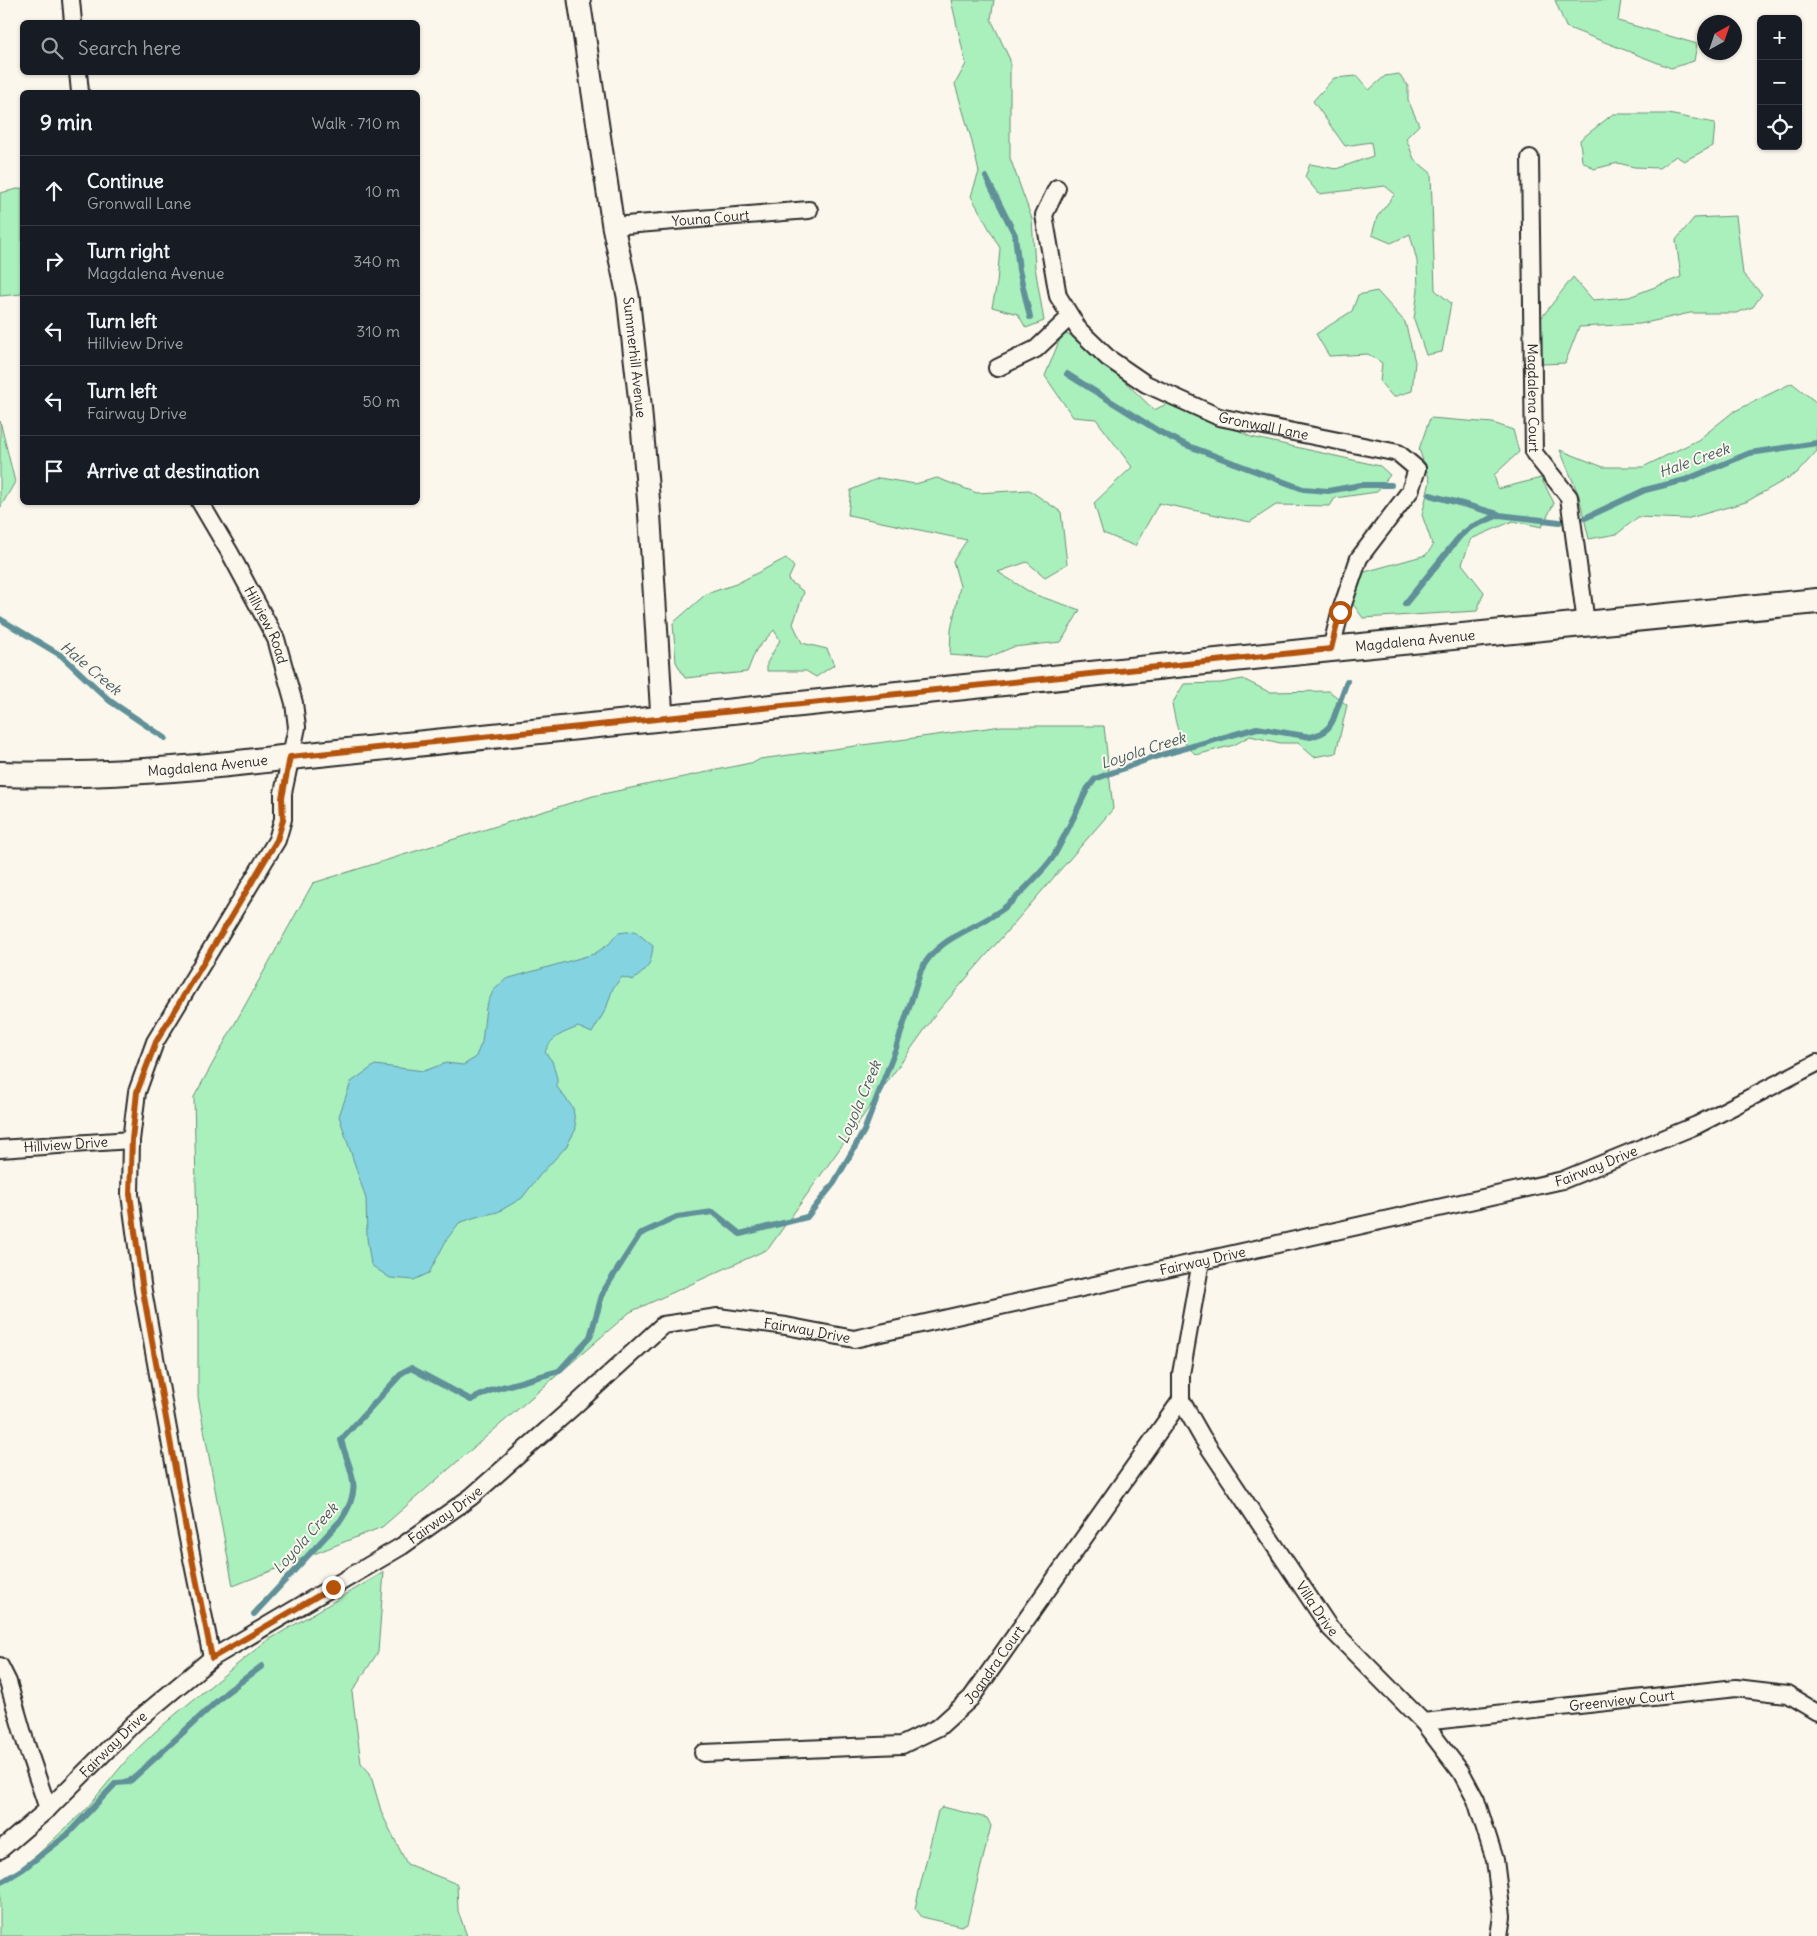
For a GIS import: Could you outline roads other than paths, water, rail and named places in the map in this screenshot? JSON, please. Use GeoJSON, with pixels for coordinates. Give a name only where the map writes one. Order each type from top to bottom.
{"type":"FeatureCollection","features":[{"type":"Feature","properties":{"kind":"main road","name":"Magdalena Avenue"},"geometry":{"type":"LineString","coordinates":[[0,774],[101,774],[184,769],[1331,649],[1817,601]]}},
{"type":"Feature","properties":{"kind":"street"},"geometry":{"type":"LineString","coordinates":[[71,0],[74,20]]}},
{"type":"Feature","properties":{"kind":"street","name":"Summerhill Avenue"},"geometry":{"type":"LineString","coordinates":[[579,0],[613,226],[628,296],[640,403],[649,514],[662,720]]}},
{"type":"Feature","properties":{"kind":"street"},"geometry":{"type":"LineString","coordinates":[[78,75],[80,90]]}},
{"type":"Feature","properties":{"kind":"street","name":"Magdalena Court"},"geometry":{"type":"LineString","coordinates":[[1530,158],[1534,453],[1569,497],[1586,623]]}},
{"type":"Feature","properties":{"kind":"street","name":"Gronwall Lane"},"geometry":{"type":"LineString","coordinates":[[1058,188],[1044,216],[1058,296],[1079,330],[1108,358],[1146,384],[1220,417],[1398,453],[1418,469],[1410,491],[1359,558],[1340,612],[1331,649]]}},
{"type":"Feature","properties":{"kind":"street","name":"Young Court"},"geometry":{"type":"LineString","coordinates":[[613,226],[808,210]]}},
{"type":"Feature","properties":{"kind":"street"},"geometry":{"type":"LineString","coordinates":[[997,368],[1036,348],[1070,316]]}},
{"type":"Feature","properties":{"kind":"street","name":"Hillview Road"},"geometry":{"type":"LineString","coordinates":[[202,505],[276,639],[294,702],[297,728],[290,757]]}},
{"type":"Feature","properties":{"kind":"street"},"geometry":{"type":"LineString","coordinates":[[212,1658],[186,1529],[143,1291],[130,1194],[132,1140],[137,1092],[156,1042],[277,840],[283,820],[282,798],[290,757]]}},
{"type":"Feature","properties":{"kind":"street","name":"Fairway Drive"},"geometry":{"type":"LineString","coordinates":[[0,1850],[48,1809],[134,1723],[212,1658],[402,1546],[471,1496],[663,1325],[718,1317],[786,1326],[854,1339],[1563,1180],[1697,1125],[1817,1063]]}},
{"type":"Feature","properties":{"kind":"street","name":"Hillview Drive"},"geometry":{"type":"LineString","coordinates":[[0,1149],[132,1140]]}},
{"type":"Feature","properties":{"kind":"street","name":"Villa Drive"},"geometry":{"type":"LineString","coordinates":[[1201,1261],[1181,1374],[1181,1400],[1202,1437],[1329,1627],[1423,1722],[1461,1772],[1476,1800],[1495,1860],[1502,1916],[1499,1936]]}},
{"type":"Feature","properties":{"kind":"street","name":"Joandra Court"},"geometry":{"type":"LineString","coordinates":[[702,1753],[902,1745],[939,1727],[970,1698],[1181,1400]]}},
{"type":"Feature","properties":{"kind":"street"},"geometry":{"type":"LineString","coordinates":[[0,1666],[8,1682],[48,1809]]}},
{"type":"Feature","properties":{"kind":"street","name":"Greenview Court"},"geometry":{"type":"LineString","coordinates":[[1423,1722],[1736,1688],[1787,1694],[1817,1712]]}},
{"type":"Feature","properties":{"kind":"water"},"geometry":{"type":"Polygon","coordinates":[[[635,931],[653,946],[650,962],[645,969],[633,980],[622,977],[613,988],[606,1009],[592,1033],[578,1027],[563,1033],[551,1042],[545,1052],[552,1061],[557,1078],[557,1087],[573,1108],[576,1129],[566,1147],[522,1198],[498,1212],[459,1223],[447,1239],[429,1273],[414,1280],[390,1278],[371,1265],[367,1238],[366,1199],[339,1116],[351,1082],[375,1065],[424,1071],[446,1063],[463,1065],[475,1058],[482,1042],[486,1007],[493,991],[506,979],[594,954],[609,944],[618,933],[635,931]]]}},
{"type":"Feature","properties":{"kind":"waterway"},"geometry":{"type":"LineString","coordinates":[[986,177],[1015,235],[1019,270],[1030,317]]}},
{"type":"Feature","properties":{"kind":"waterway"},"geometry":{"type":"LineString","coordinates":[[1067,374],[1160,432],[1186,445],[1303,489],[1328,491],[1361,485],[1391,485]]}},
{"type":"Feature","properties":{"kind":"waterway","name":"Hale Creek"},"geometry":{"type":"LineString","coordinates":[[1585,518],[1645,490],[1685,480],[1750,453],[1817,443]]}},
{"type":"Feature","properties":{"kind":"waterway"},"geometry":{"type":"LineString","coordinates":[[1430,495],[1498,514]]}},
{"type":"Feature","properties":{"kind":"waterway","name":"Hale Creek"},"geometry":{"type":"LineString","coordinates":[[1405,604],[1460,536],[1471,527],[1499,515],[1560,522]]}},
{"type":"Feature","properties":{"kind":"waterway","name":"Hale Creek"},"geometry":{"type":"LineString","coordinates":[[0,619],[62,656],[110,701],[165,738]]}},
{"type":"Feature","properties":{"kind":"waterway","name":"Loyola Creek"},"geometry":{"type":"LineString","coordinates":[[254,1614],[341,1520],[352,1498],[353,1488],[351,1471],[341,1440],[403,1372],[411,1368],[471,1400],[492,1390],[559,1371],[590,1337],[603,1292],[640,1234],[677,1217],[713,1212],[740,1234],[807,1217],[834,1183],[864,1131],[896,1048],[921,970],[938,948],[998,913],[1050,862],[1088,788],[1095,779],[1154,757],[1257,728],[1311,737],[1322,733],[1333,720],[1347,681]]}},
{"type":"Feature","properties":{"kind":"waterway"},"geometry":{"type":"LineString","coordinates":[[0,1883],[23,1869],[67,1835],[116,1783],[129,1782],[227,1692],[262,1666]]}}]}
